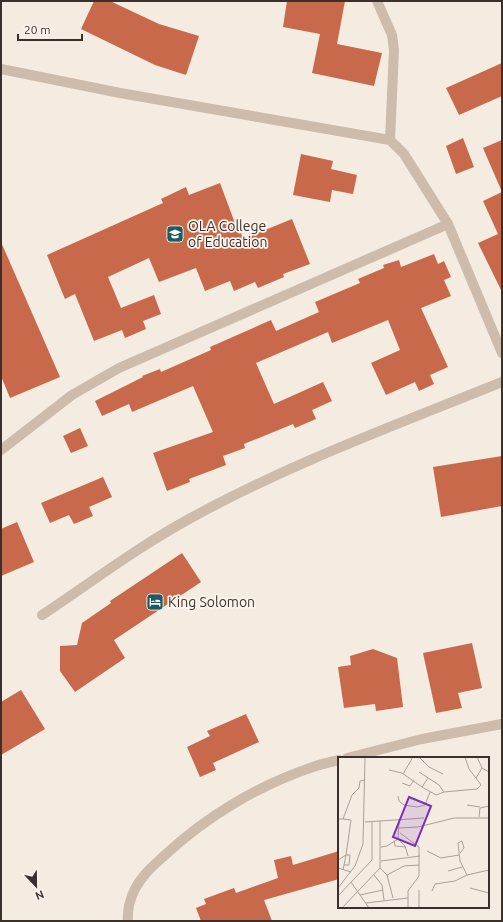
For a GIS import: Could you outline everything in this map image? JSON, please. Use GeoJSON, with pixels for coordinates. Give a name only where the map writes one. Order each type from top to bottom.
{"type":"FeatureCollection","features":[{"type":"Feature","properties":{"kind":"street"},"geometry":{"type":"LineString","coordinates":[[377,1],[392,35],[394,50],[390,140]]}},
{"type":"Feature","properties":{"kind":"street"},"geometry":{"type":"LineString","coordinates":[[1,69],[120,93],[390,140],[404,154],[448,224],[502,353]]}},
{"type":"Feature","properties":{"kind":"street"},"geometry":{"type":"LineString","coordinates":[[1,450],[72,395],[119,368],[448,224]]}},
{"type":"Feature","properties":{"kind":"street"},"geometry":{"type":"LineString","coordinates":[[42,615],[188,519],[278,473],[502,382]]}},
{"type":"Feature","properties":{"kind":"street"},"geometry":{"type":"LineString","coordinates":[[351,757],[422,738],[502,724]]}},
{"type":"Feature","properties":{"kind":"street"},"geometry":{"type":"LineString","coordinates":[[128,921],[127,912],[134,890],[147,872],[186,836],[218,814],[266,786],[313,767],[338,760]]}},
{"type":"Feature","properties":{"kind":"building"},"geometry":{"type":"Polygon","coordinates":[[[94,1],[110,1],[159,24],[199,36],[186,75],[155,65],[81,29],[94,1]]]}},
{"type":"Feature","properties":{"kind":"building"},"geometry":{"type":"Polygon","coordinates":[[[287,1],[345,1],[337,44],[382,53],[374,86],[312,73],[320,34],[283,27],[287,1]]]}},
{"type":"Feature","properties":{"kind":"building"},"geometry":{"type":"Polygon","coordinates":[[[502,63],[502,96],[459,115],[446,88],[502,63]]]}},
{"type":"Feature","properties":{"kind":"building"},"geometry":{"type":"Polygon","coordinates":[[[463,138],[474,167],[456,174],[446,146],[463,138]]]}},
{"type":"Feature","properties":{"kind":"building"},"geometry":{"type":"Polygon","coordinates":[[[502,140],[502,192],[483,148],[502,140]]]}},
{"type":"Feature","properties":{"kind":"building"},"geometry":{"type":"Polygon","coordinates":[[[301,154],[333,161],[331,169],[357,175],[353,194],[332,190],[330,202],[293,195],[301,154]]]}},
{"type":"Feature","properties":{"kind":"building"},"geometry":{"type":"Polygon","coordinates":[[[220,183],[239,234],[241,233],[243,239],[292,219],[310,264],[283,274],[284,277],[258,288],[255,282],[234,291],[230,281],[205,291],[196,268],[159,282],[149,258],[108,277],[121,308],[154,295],[161,314],[143,321],[146,329],[125,338],[122,330],[94,341],[75,294],[65,299],[47,255],[163,203],[161,199],[186,187],[189,195],[220,183]]]}},
{"type":"Feature","properties":{"kind":"building"},"geometry":{"type":"Polygon","coordinates":[[[502,192],[502,292],[478,243],[498,234],[483,201],[502,192]]]}},
{"type":"Feature","properties":{"kind":"building"},"geometry":{"type":"Polygon","coordinates":[[[1,242],[60,377],[10,398],[1,376],[1,242]]]}},
{"type":"Feature","properties":{"kind":"building"},"geometry":{"type":"Polygon","coordinates":[[[434,254],[438,264],[444,261],[451,277],[444,280],[451,296],[421,308],[448,367],[430,375],[434,384],[419,391],[415,382],[386,395],[371,363],[400,350],[388,320],[332,343],[328,332],[256,363],[274,404],[323,382],[332,401],[312,410],[316,419],[295,428],[293,424],[244,444],[245,448],[223,456],[226,465],[189,479],[190,482],[167,491],[153,453],[213,432],[193,386],[132,412],[129,404],[102,416],[95,401],[143,377],[142,376],[160,369],[161,372],[211,350],[210,347],[271,320],[276,331],[319,312],[315,302],[360,283],[358,279],[384,268],[383,265],[399,260],[401,267],[434,254]]]}},
{"type":"Feature","properties":{"kind":"building"},"geometry":{"type":"Polygon","coordinates":[[[80,428],[88,446],[71,453],[63,436],[80,428]]]}},
{"type":"Feature","properties":{"kind":"building"},"geometry":{"type":"Polygon","coordinates":[[[502,456],[502,506],[441,517],[433,467],[502,456]]]}},
{"type":"Feature","properties":{"kind":"building"},"geometry":{"type":"Polygon","coordinates":[[[103,477],[112,497],[89,507],[93,516],[74,524],[69,515],[50,523],[41,503],[103,477]]]}},
{"type":"Feature","properties":{"kind":"building"},"geometry":{"type":"Polygon","coordinates":[[[17,522],[34,562],[1,576],[1,529],[17,522]]]}},
{"type":"Feature","properties":{"kind":"building"},"geometry":{"type":"Polygon","coordinates":[[[182,553],[201,582],[114,640],[125,658],[75,692],[60,671],[60,646],[77,645],[82,623],[111,603],[110,601],[182,553]]]}},
{"type":"Feature","properties":{"kind":"building"},"geometry":{"type":"Polygon","coordinates":[[[472,643],[482,688],[458,693],[462,708],[436,713],[423,653],[472,643]]]}},
{"type":"Feature","properties":{"kind":"building"},"geometry":{"type":"Polygon","coordinates":[[[373,649],[397,658],[403,707],[376,711],[375,704],[344,708],[338,667],[351,665],[350,656],[373,649]]]}},
{"type":"Feature","properties":{"kind":"building"},"geometry":{"type":"Polygon","coordinates":[[[21,690],[45,729],[1,755],[1,702],[21,690]]]}},
{"type":"Feature","properties":{"kind":"building"},"geometry":{"type":"Polygon","coordinates":[[[246,714],[259,742],[213,763],[216,770],[200,777],[187,747],[210,736],[207,731],[246,714]]]}},
{"type":"Feature","properties":{"kind":"building"},"geometry":{"type":"Polygon","coordinates":[[[338,851],[338,879],[264,900],[272,921],[201,921],[196,908],[206,904],[204,899],[234,888],[236,893],[278,878],[274,860],[291,856],[293,865],[338,851]]]}},
{"type":"Feature","properties":{"kind":"place","name":"OLA College of Education"},"geometry":{"type":"Point","coordinates":[175,234]}},
{"type":"Feature","properties":{"kind":"place","name":"King Solomon"},"geometry":{"type":"Point","coordinates":[155,602]}}]}
